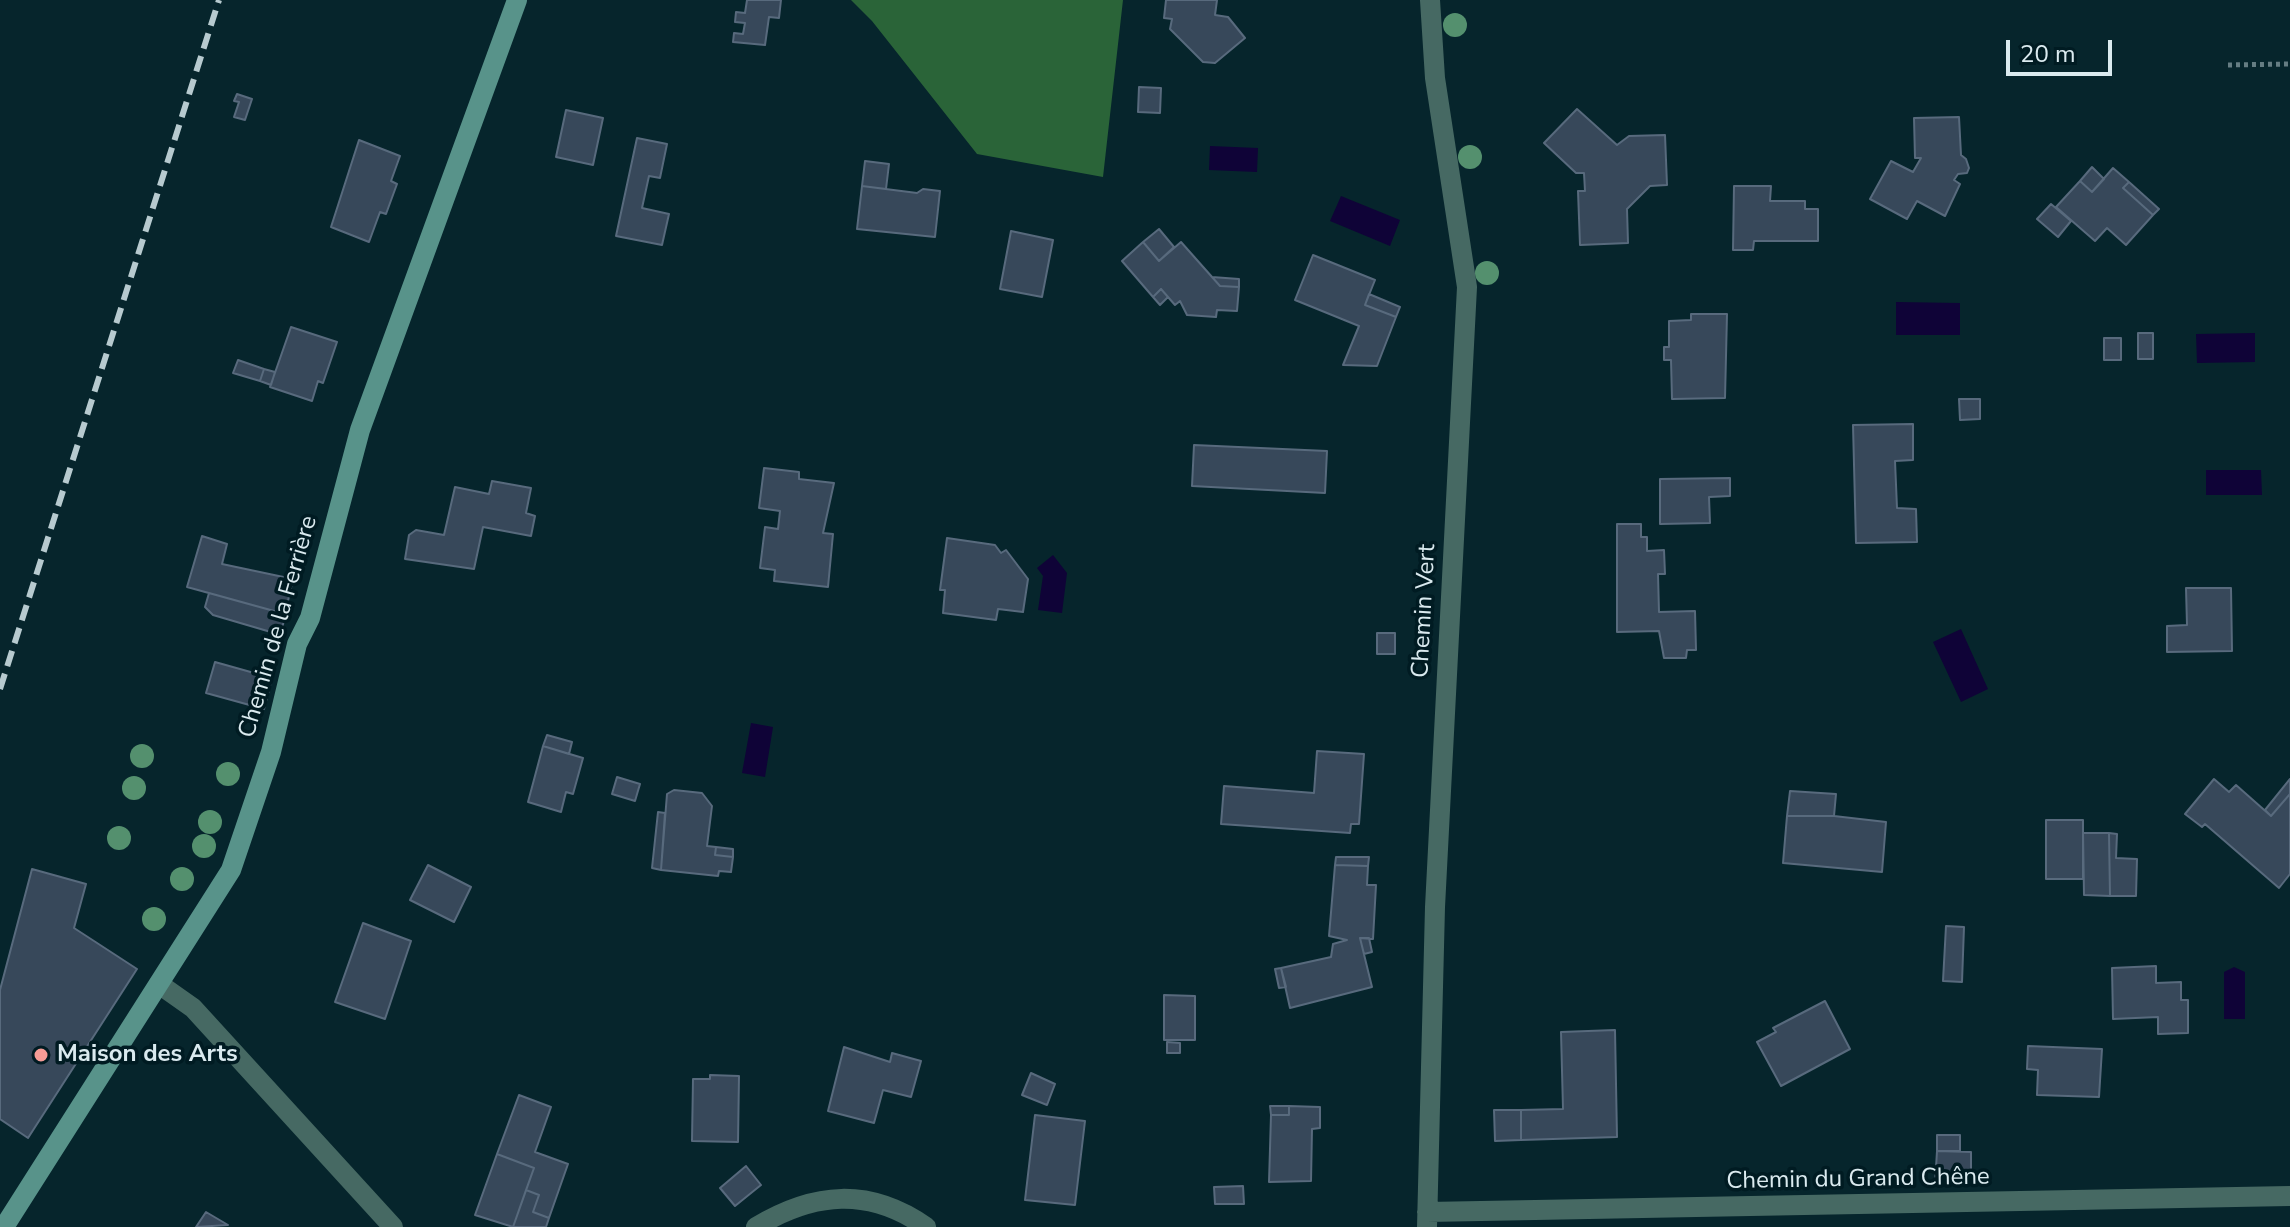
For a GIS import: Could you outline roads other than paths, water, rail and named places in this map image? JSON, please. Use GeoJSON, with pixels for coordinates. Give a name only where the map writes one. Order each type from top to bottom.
{"type":"FeatureCollection","features":[{"type":"Feature","properties":{"kind":"street","name":"Chemin de la Ferrière"},"geometry":{"type":"LineString","coordinates":[[4,1227],[231,870],[271,752],[297,644],[310,618],[360,430],[517,0]]}},
{"type":"Feature","properties":{"kind":"street","name":"Chemin Vert"},"geometry":{"type":"LineString","coordinates":[[1427,1220],[1435,907],[1467,287],[1435,78],[1430,0]]}},
{"type":"Feature","properties":{"kind":"street"},"geometry":{"type":"LineString","coordinates":[[159,984],[193,1008],[393,1227]]}},
{"type":"Feature","properties":{"kind":"street","name":"Chemin du Grand Chêne"},"geometry":{"type":"LineString","coordinates":[[1427,1220],[2290,1196]]}},
{"type":"Feature","properties":{"kind":"street"},"geometry":{"type":"LineString","coordinates":[[756,1227],[804,1202],[851,1198],[900,1209],[926,1227]]}},
{"type":"Feature","properties":{"kind":"railway"},"geometry":{"type":"LineString","coordinates":[[0,689],[219,0]]}},
{"type":"Feature","properties":{"kind":"place","name":"Maison des Arts"},"geometry":{"type":"Point","coordinates":[41,1055]}}]}
